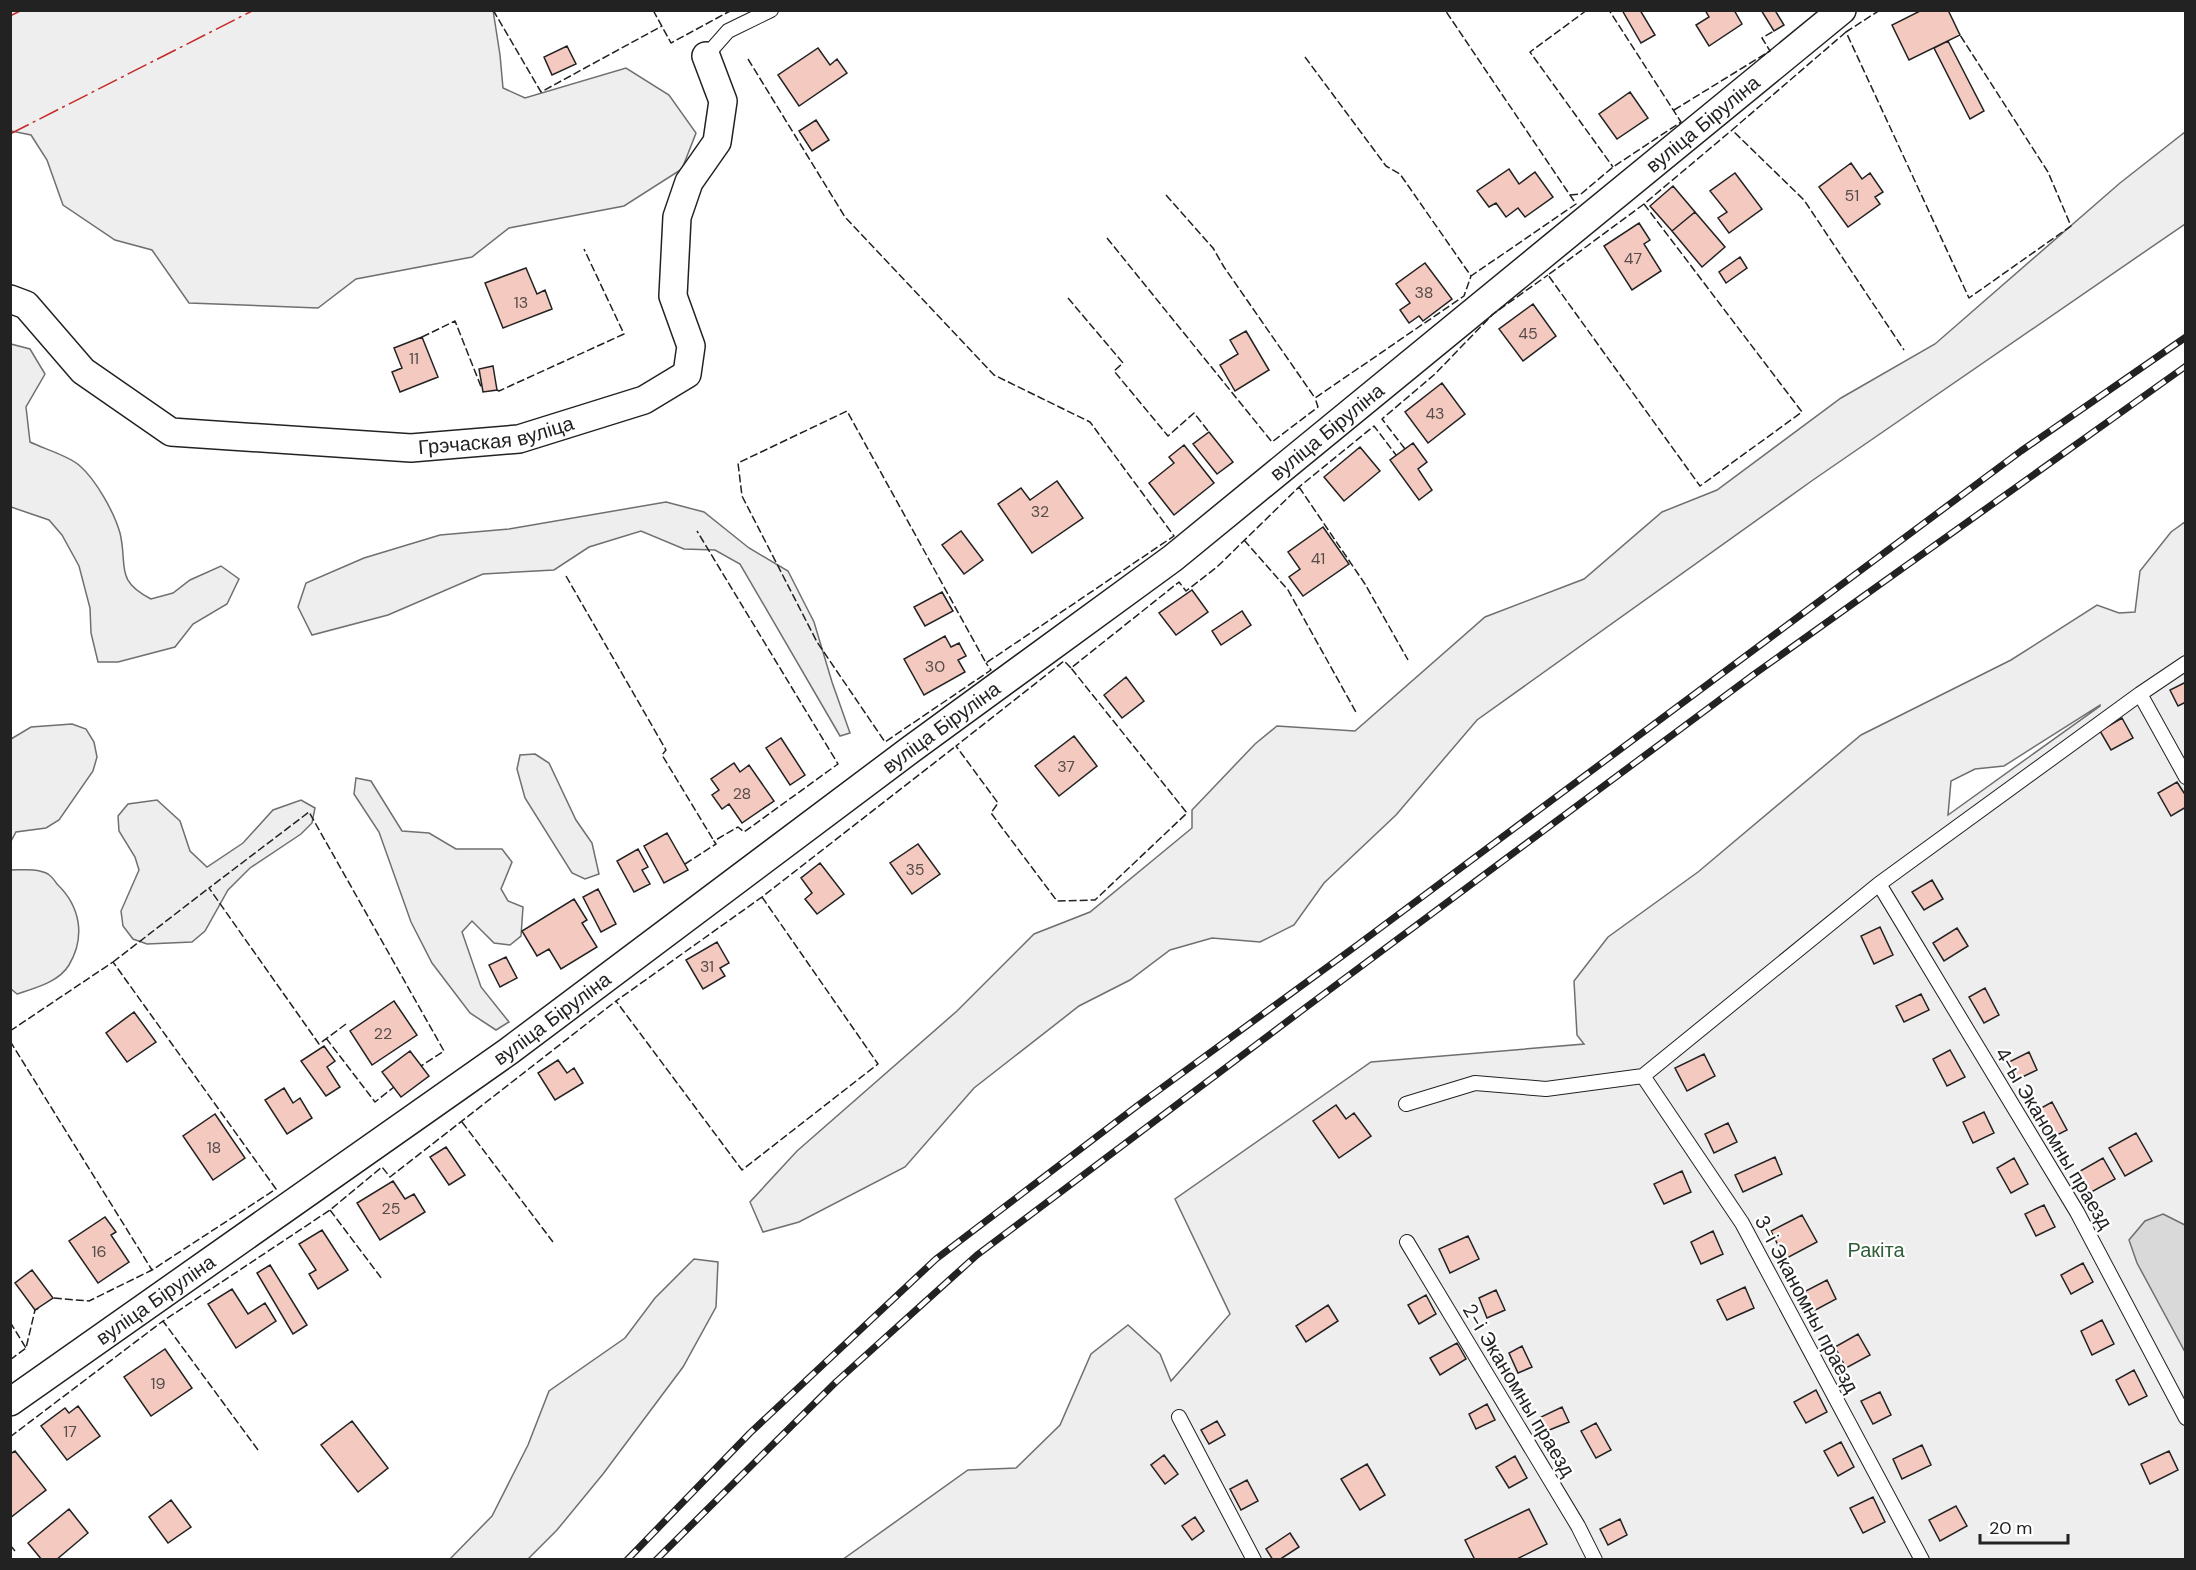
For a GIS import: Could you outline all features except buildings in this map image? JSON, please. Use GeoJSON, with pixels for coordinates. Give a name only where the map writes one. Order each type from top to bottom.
{"type":"FeatureCollection","features":[{"type":"Feature","properties":{"kind":"street","name":"вуліца Біруліна"},"geometry":{"type":"LineString","coordinates":[[10,1402],[509,1051],[910,750],[1173,558],[1842,10]]}},
{"type":"Feature","properties":{"kind":"street","name":"Грэчаская вуліца"},"geometry":{"type":"LineString","coordinates":[[10,299],[26,305],[82,371],[171,432],[411,448],[519,439],[644,400],[687,374],[691,346],[673,296],[677,217],[689,182],[717,142],[723,101],[706,56]]}},
{"type":"Feature","properties":{"kind":"lane"},"geometry":{"type":"LineString","coordinates":[[706,56],[728,31],[771,10]]}},
{"type":"Feature","properties":{"kind":"lane"},"geometry":{"type":"LineString","coordinates":[[1406,1104],[1475,1083],[1546,1089],[1643,1076],[1879,884],[2186,663]]}},
{"type":"Feature","properties":{"kind":"lane"},"geometry":{"type":"LineString","coordinates":[[2140,694],[2186,777]]}},
{"type":"Feature","properties":{"kind":"lane","name":"4-ы Эканомны праезд"},"geometry":{"type":"LineString","coordinates":[[1879,884],[2077,1212],[2186,1418]]}},
{"type":"Feature","properties":{"kind":"lane","name":"3-і Эканомны праезд"},"geometry":{"type":"LineString","coordinates":[[1643,1076],[1742,1223],[1922,1560]]}},
{"type":"Feature","properties":{"kind":"lane","name":"2-і Эканомны праезд"},"geometry":{"type":"LineString","coordinates":[[1407,1242],[1572,1516],[1595,1560]]}},
{"type":"Feature","properties":{"kind":"lane"},"geometry":{"type":"LineString","coordinates":[[1179,1416],[1254,1560]]}},
{"type":"Feature","properties":{"kind":"green space"},"geometry":{"type":"Polygon","coordinates":[[[493,10],[503,88],[525,98],[626,68],[669,95],[696,133],[682,169],[624,206],[509,228],[472,257],[356,279],[318,308],[189,303],[152,250],[115,240],[63,205],[47,160],[31,135],[11,131],[11,11],[493,10]]]}},
{"type":"Feature","properties":{"kind":"green space"},"geometry":{"type":"Polygon","coordinates":[[[2185,132],[2185,224],[1813,480],[1477,720],[1396,815],[1324,883],[1294,925],[1260,942],[1212,938],[1170,950],[1130,980],[1079,1006],[974,1088],[905,1167],[799,1222],[763,1232],[750,1202],[797,1151],[957,1011],[1034,934],[1090,912],[1192,828],[1192,810],[1255,744],[1277,726],[1355,731],[1485,617],[1584,579],[1662,512],[1717,490],[1841,398],[1935,344],[2120,183],[2185,132]]]}},
{"type":"Feature","properties":{"kind":"green space"},"geometry":{"type":"Polygon","coordinates":[[[11,344],[30,349],[45,374],[26,407],[30,442],[76,463],[92,479],[109,506],[117,525],[125,571],[132,585],[151,599],[173,593],[190,580],[221,566],[239,579],[227,604],[193,624],[175,647],[118,662],[98,662],[91,633],[90,608],[79,566],[62,535],[49,520],[11,507],[11,344]]]}},
{"type":"Feature","properties":{"kind":"green space"},"geometry":{"type":"Polygon","coordinates":[[[666,502],[704,512],[749,548],[788,571],[814,622],[850,733],[840,736],[740,564],[715,550],[684,549],[641,531],[589,547],[554,570],[483,574],[388,615],[312,635],[298,607],[306,583],[364,558],[440,535],[509,529],[666,502]]]}},
{"type":"Feature","properties":{"kind":"green space","name":"Ракіта"},"geometry":{"type":"Polygon","coordinates":[[[2185,522],[2185,1559],[842,1560],[968,1470],[1016,1468],[1060,1425],[1091,1354],[1128,1325],[1160,1354],[1171,1381],[1230,1314],[1175,1199],[1371,1062],[1584,1044],[1577,1035],[1574,981],[1608,937],[1698,872],[1861,735],[2011,660],[2097,605],[2119,613],[2135,612],[2140,571],[2171,532],[2185,522]],[[2100,706],[2004,766],[1975,769],[1951,781],[1948,815],[2100,706]]]}},
{"type":"Feature","properties":{"kind":"green space"},"geometry":{"type":"Polygon","coordinates":[[[72,724],[86,729],[94,742],[97,757],[93,771],[59,820],[46,828],[16,832],[11,841],[11,739],[31,727],[72,724]]]}},
{"type":"Feature","properties":{"kind":"green space"},"geometry":{"type":"Polygon","coordinates":[[[535,754],[549,763],[576,820],[592,843],[599,874],[585,879],[572,873],[525,798],[517,769],[520,755],[535,754]]]}},
{"type":"Feature","properties":{"kind":"green space"},"geometry":{"type":"Polygon","coordinates":[[[356,778],[371,781],[402,831],[429,833],[456,849],[502,849],[512,862],[501,889],[508,901],[523,907],[521,936],[510,945],[494,943],[472,921],[462,932],[481,987],[509,1022],[496,1030],[470,1013],[432,963],[411,922],[379,832],[354,794],[356,778]]]}},
{"type":"Feature","properties":{"kind":"green space"},"geometry":{"type":"Polygon","coordinates":[[[157,800],[180,821],[190,851],[207,867],[243,843],[273,810],[301,800],[315,808],[312,823],[301,834],[250,868],[228,890],[205,931],[192,942],[147,944],[133,939],[123,926],[121,911],[139,870],[135,857],[119,831],[118,816],[128,804],[157,800]]]}},
{"type":"Feature","properties":{"kind":"green space"},"geometry":{"type":"Polygon","coordinates":[[[11,870],[34,870],[48,874],[71,902],[79,932],[78,943],[65,971],[46,984],[17,994],[11,989],[11,870]]]}},
{"type":"Feature","properties":{"kind":"green space"},"geometry":{"type":"Polygon","coordinates":[[[694,1259],[718,1262],[716,1307],[683,1367],[603,1474],[557,1530],[528,1559],[450,1559],[492,1516],[528,1445],[549,1391],[625,1338],[655,1298],[694,1259]]]}},
{"type":"Feature","properties":{"kind":"shaded area"},"geometry":{"type":"Polygon","coordinates":[[[2163,1214],[2185,1225],[2185,1352],[2137,1263],[2129,1240],[2145,1221],[2163,1214]]]}},
{"type":"Feature","properties":{"kind":"railway"},"geometry":{"type":"LineString","coordinates":[[627,1560],[750,1433],[936,1259],[1137,1106],[1356,946],[2021,451],[2186,337]]}},
{"type":"Feature","properties":{"kind":"railway"},"geometry":{"type":"LineString","coordinates":[[656,1560],[836,1382],[977,1255],[1753,675],[2186,366]]}},
{"type":"Feature","properties":{"kind":"fence"},"geometry":{"type":"LineString","coordinates":[[493,10],[541,92],[662,26]]}},
{"type":"Feature","properties":{"kind":"fence"},"geometry":{"type":"LineString","coordinates":[[653,10],[671,43],[732,10]]}},
{"type":"Feature","properties":{"kind":"fence"},"geometry":{"type":"LineString","coordinates":[[1305,57],[1386,166],[1400,174],[1471,276],[1576,204],[1445,10]]}},
{"type":"Feature","properties":{"kind":"fence"},"geometry":{"type":"LineString","coordinates":[[1587,10],[1530,52],[1613,167]]}},
{"type":"Feature","properties":{"kind":"fence"},"geometry":{"type":"LineString","coordinates":[[1570,195],[1581,194],[1613,167],[1681,122],[1609,10]]}},
{"type":"Feature","properties":{"kind":"fence"},"geometry":{"type":"LineString","coordinates":[[1880,10],[1846,32],[1969,298],[2071,226],[2048,172],[1960,35]]}},
{"type":"Feature","properties":{"kind":"fence"},"geometry":{"type":"LineString","coordinates":[[1674,110],[1770,51],[1762,38],[1774,31]]}},
{"type":"Feature","properties":{"kind":"fence"},"geometry":{"type":"LineString","coordinates":[[1846,32],[1732,130],[1804,200],[1904,350]]}},
{"type":"Feature","properties":{"kind":"fence"},"geometry":{"type":"LineString","coordinates":[[748,59],[845,217],[994,375],[1090,422],[1174,536],[986,663],[847,411],[738,463],[742,496],[817,642],[885,742],[991,670],[986,663]]}},
{"type":"Feature","properties":{"kind":"fence"},"geometry":{"type":"LineString","coordinates":[[1644,204],[1548,275],[1700,486],[1802,412],[1644,204],[1732,130]]}},
{"type":"Feature","properties":{"kind":"fence"},"geometry":{"type":"LineString","coordinates":[[1166,195],[1213,248],[1315,398],[1464,296],[1471,276]]}},
{"type":"Feature","properties":{"kind":"fence"},"geometry":{"type":"LineString","coordinates":[[1107,238],[1272,442],[1318,407],[1315,398]]}},
{"type":"Feature","properties":{"kind":"fence"},"geometry":{"type":"LineString","coordinates":[[497,390],[624,334],[584,249]]}},
{"type":"Feature","properties":{"kind":"fence"},"geometry":{"type":"LineString","coordinates":[[1405,449],[1382,419],[1435,374],[1493,314],[1548,275]]}},
{"type":"Feature","properties":{"kind":"fence"},"geometry":{"type":"LineString","coordinates":[[1068,298],[1123,363],[1114,371],[1168,436],[1194,413],[1209,432]]}},
{"type":"Feature","properties":{"kind":"fence"},"geometry":{"type":"LineString","coordinates":[[422,337],[455,321],[482,389]]}},
{"type":"Feature","properties":{"kind":"fence"},"geometry":{"type":"LineString","coordinates":[[1071,668],[1064,661],[956,746],[998,803],[991,813],[1057,901],[1095,900],[1187,813],[1071,668],[1179,582],[1186,591],[1217,567],[1299,487],[1374,426],[1396,455]]}},
{"type":"Feature","properties":{"kind":"fence"},"geometry":{"type":"LineString","coordinates":[[1299,487],[1365,584],[1408,660]]}},
{"type":"Feature","properties":{"kind":"fence"},"geometry":{"type":"LineString","coordinates":[[685,864],[716,844],[714,841],[738,827],[744,832],[838,764],[697,531]]}},
{"type":"Feature","properties":{"kind":"fence"},"geometry":{"type":"LineString","coordinates":[[1244,540],[1288,590],[1357,714]]}},
{"type":"Feature","properties":{"kind":"fence"},"geometry":{"type":"LineString","coordinates":[[566,576],[666,750],[662,755],[714,841]]}},
{"type":"Feature","properties":{"kind":"fence"},"geometry":{"type":"LineString","coordinates":[[762,897],[878,1064],[742,1170],[616,1001],[762,897],[956,746]]}},
{"type":"Feature","properties":{"kind":"fence"},"geometry":{"type":"LineString","coordinates":[[346,1024],[319,1044],[209,888],[309,812],[444,1051],[421,1066]]}},
{"type":"Feature","properties":{"kind":"fence"},"geometry":{"type":"LineString","coordinates":[[113,962],[209,888]]}},
{"type":"Feature","properties":{"kind":"fence"},"geometry":{"type":"LineString","coordinates":[[10,1031],[113,962],[276,1189],[152,1270],[89,1301],[51,1299]]}},
{"type":"Feature","properties":{"kind":"fence"},"geometry":{"type":"LineString","coordinates":[[258,1450],[163,1321],[330,1210],[382,1167],[390,1177],[616,1001]]}},
{"type":"Feature","properties":{"kind":"fence"},"geometry":{"type":"LineString","coordinates":[[326,1038],[375,1102],[394,1087]]}},
{"type":"Feature","properties":{"kind":"fence"},"geometry":{"type":"LineString","coordinates":[[10,1041],[152,1270]]}},
{"type":"Feature","properties":{"kind":"fence"},"geometry":{"type":"LineString","coordinates":[[462,1122],[553,1242]]}},
{"type":"Feature","properties":{"kind":"fence"},"geometry":{"type":"LineString","coordinates":[[330,1210],[382,1279]]}},
{"type":"Feature","properties":{"kind":"fence"},"geometry":{"type":"LineString","coordinates":[[10,1360],[26,1348],[35,1310],[39,1308]]}},
{"type":"Feature","properties":{"kind":"fence"},"geometry":{"type":"LineString","coordinates":[[10,1437],[163,1321]]}},
{"type":"Feature","properties":{"kind":"fence"},"geometry":{"type":"LineString","coordinates":[[10,1322],[26,1348]]}},
{"type":"Feature","properties":{"kind":"fence"},"geometry":{"type":"LineString","coordinates":[[10,1545],[15,1551]]}},
{"type":"Feature","properties":{"kind":"power"},"geometry":{"type":"LineString","coordinates":[[10,16],[22,10]]}},
{"type":"Feature","properties":{"kind":"power"},"geometry":{"type":"LineString","coordinates":[[10,134],[254,10]]}}]}
